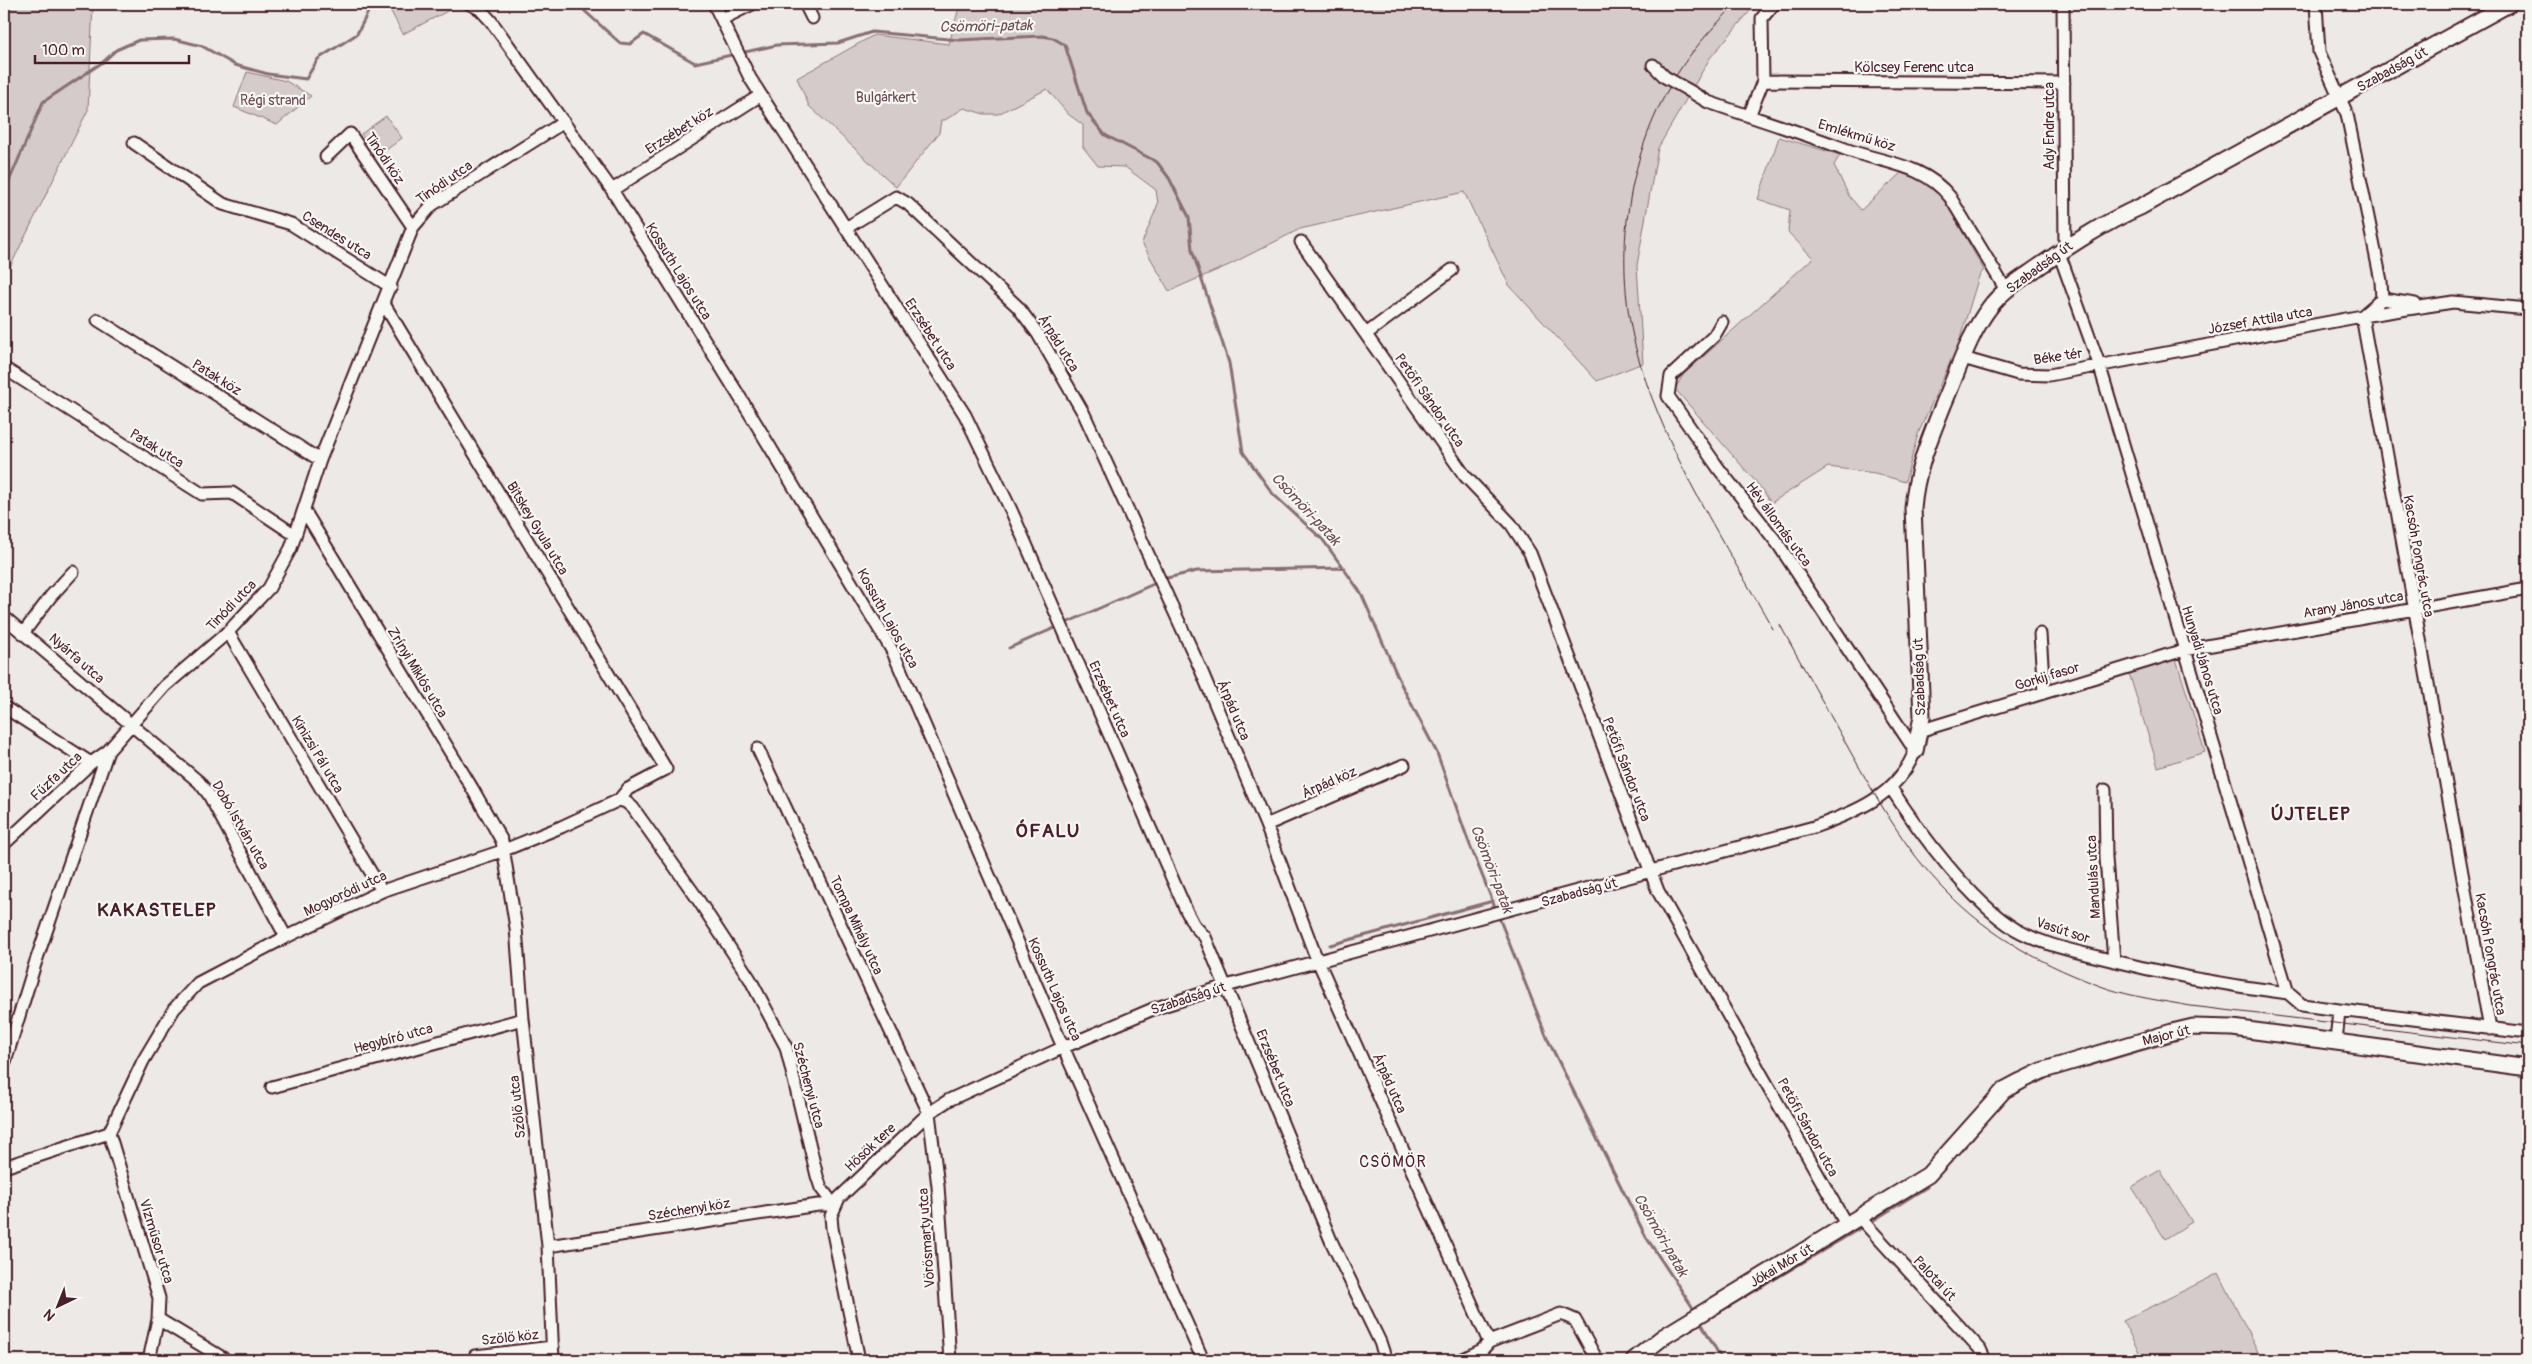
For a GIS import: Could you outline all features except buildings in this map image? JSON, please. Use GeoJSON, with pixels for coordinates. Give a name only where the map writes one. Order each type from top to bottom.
{"type":"FeatureCollection","features":[{"type":"Feature","properties":{"kind":"street","name":"Kossuth Lajos utca"},"geometry":{"type":"LineString","coordinates":[[470,4],[480,9],[491,21],[612,190],[893,652],[1064,1047],[1203,1360]]}},
{"type":"Feature","properties":{"kind":"street","name":"Erzsébet utca"},"geometry":{"type":"LineString","coordinates":[[714,4],[731,44],[750,78],[965,415],[1062,626],[1186,910],[1194,925],[1205,937],[1332,1243],[1380,1342],[1386,1360]]}},
{"type":"Feature","properties":{"kind":"street"},"geometry":{"type":"LineString","coordinates":[[722,19],[752,4]]}},
{"type":"Feature","properties":{"kind":"street"},"geometry":{"type":"LineString","coordinates":[[805,4],[812,18]]}},
{"type":"Feature","properties":{"kind":"street"},"geometry":{"type":"LineString","coordinates":[[1749,116],[1763,81],[1762,18],[1774,4]]}},
{"type":"Feature","properties":{"kind":"street","name":"Ady Endre utca"},"geometry":{"type":"LineString","coordinates":[[2062,250],[2063,4]]}},
{"type":"Feature","properties":{"kind":"street"},"geometry":{"type":"LineString","coordinates":[[2316,4],[2319,52],[2341,96],[2347,114],[2381,281],[2382,299],[2362,316]]}},
{"type":"Feature","properties":{"kind":"street","name":"Szabadság út"},"geometry":{"type":"LineString","coordinates":[[929,1113],[950,1100],[1064,1047],[1153,1009],[1226,986],[1814,827],[1870,804],[1891,788],[1907,769],[1919,731],[1922,717],[1913,508],[1914,490],[1927,445],[1963,358],[1985,314],[2006,290],[2062,250],[2116,218],[2142,206],[2509,4]]}},
{"type":"Feature","properties":{"kind":"street","name":"Emlékmű köz"},"geometry":{"type":"LineString","coordinates":[[1653,65],[1665,77],[1708,102],[1847,150],[1900,164],[1925,174],[1943,188],[1950,197],[2006,290]]}},
{"type":"Feature","properties":{"kind":"street","name":"Kölcsey Ferenc utca"},"geometry":{"type":"LineString","coordinates":[[1763,81],[2064,83]]}},
{"type":"Feature","properties":{"kind":"street","name":"Erzsébet köz"},"geometry":{"type":"LineString","coordinates":[[612,190],[761,95]]}},
{"type":"Feature","properties":{"kind":"street","name":"Tinódi utca"},"geometry":{"type":"LineString","coordinates":[[4,1066],[35,964],[108,751],[130,723],[165,686],[228,632],[269,588],[295,535],[320,460],[391,287],[413,227],[432,205],[564,122]]}},
{"type":"Feature","properties":{"kind":"street","name":"Tinódi köz"},"geometry":{"type":"LineString","coordinates":[[326,157],[350,134],[413,227]]}},
{"type":"Feature","properties":{"kind":"street","name":"Csendes utca"},"geometry":{"type":"LineString","coordinates":[[134,144],[222,204],[291,224],[391,287]]}},
{"type":"Feature","properties":{"kind":"street","name":"Árpád utca"},"geometry":{"type":"LineString","coordinates":[[846,228],[896,197],[908,204],[1018,306],[1038,334],[1084,414],[1201,670],[1266,825],[1318,961],[1489,1342]]}},
{"type":"Feature","properties":{"kind":"street","name":"Petőfi Sándor utca"},"geometry":{"type":"LineString","coordinates":[[1301,242],[1465,476],[1511,524],[1530,554],[1658,890],[1847,1226]]}},
{"type":"Feature","properties":{"kind":"street","name":"Hunyadi János utca"},"geometry":{"type":"LineString","coordinates":[[2062,250],[2100,364],[2288,993]]}},
{"type":"Feature","properties":{"kind":"street"},"geometry":{"type":"LineString","coordinates":[[1366,334],[1452,270]]}},
{"type":"Feature","properties":{"kind":"street","name":"József Attila utca"},"geometry":{"type":"LineString","coordinates":[[2382,299],[2426,306]]}},
{"type":"Feature","properties":{"kind":"street","name":"József Attila utca"},"geometry":{"type":"LineString","coordinates":[[2100,364],[2362,316],[2453,302],[2528,309]]}},
{"type":"Feature","properties":{"kind":"street","name":"Bitskey Gyula utca"},"geometry":{"type":"LineString","coordinates":[[384,304],[666,769]]}},
{"type":"Feature","properties":{"kind":"street","name":"Kacsóh Pongrác utca"},"geometry":{"type":"LineString","coordinates":[[2362,316],[2490,1029]]}},
{"type":"Feature","properties":{"kind":"street","name":"Patak köz"},"geometry":{"type":"LineString","coordinates":[[98,320],[320,460]]}},
{"type":"Feature","properties":{"kind":"street","name":"Hév állomás utca"},"geometry":{"type":"LineString","coordinates":[[1722,322],[1714,336],[1671,376],[1668,396],[1719,469],[1778,544],[1914,751]]}},
{"type":"Feature","properties":{"kind":"street","name":"Béke tér"},"geometry":{"type":"LineString","coordinates":[[1963,358],[1998,370],[2037,376],[2100,364]]}},
{"type":"Feature","properties":{"kind":"street","name":"Patak utca"},"geometry":{"type":"LineString","coordinates":[[7,370],[202,494],[232,493],[295,535]]}},
{"type":"Feature","properties":{"kind":"street","name":"Zrínyi Miklós utca"},"geometry":{"type":"LineString","coordinates":[[304,510],[472,788],[502,841],[502,851]]}},
{"type":"Feature","properties":{"kind":"street"},"geometry":{"type":"LineString","coordinates":[[24,632],[51,596],[73,572]]}},
{"type":"Feature","properties":{"kind":"street","name":"Arany János utca"},"geometry":{"type":"LineString","coordinates":[[2184,650],[2528,589]]}},
{"type":"Feature","properties":{"kind":"street","name":"Nyárfa utca"},"geometry":{"type":"LineString","coordinates":[[4,617],[130,723]]}},
{"type":"Feature","properties":{"kind":"street","name":"Kinizsi Pál utca"},"geometry":{"type":"LineString","coordinates":[[228,632],[382,891]]}},
{"type":"Feature","properties":{"kind":"street"},"geometry":{"type":"LineString","coordinates":[[2040,634],[2044,693]]}},
{"type":"Feature","properties":{"kind":"street","name":"Gorkij fasor"},"geometry":{"type":"LineString","coordinates":[[1919,731],[2184,650]]}},
{"type":"Feature","properties":{"kind":"street"},"geometry":{"type":"LineString","coordinates":[[4,707],[91,763]]}},
{"type":"Feature","properties":{"kind":"street","name":"Dobó István utca"},"geometry":{"type":"LineString","coordinates":[[130,723],[199,782],[209,795],[286,937]]}},
{"type":"Feature","properties":{"kind":"street","name":"Tompa Mihály utca"},"geometry":{"type":"LineString","coordinates":[[758,749],[929,1113]]}},
{"type":"Feature","properties":{"kind":"street","name":"Fűzfa utca"},"geometry":{"type":"LineString","coordinates":[[4,844],[91,763],[108,751]]}},
{"type":"Feature","properties":{"kind":"street","name":"Árpád köz"},"geometry":{"type":"LineString","coordinates":[[1266,825],[1404,765]]}},
{"type":"Feature","properties":{"kind":"street","name":"Mogyoródi utca"},"geometry":{"type":"LineString","coordinates":[[109,1133],[143,1060],[174,1009],[198,983],[286,937],[382,891],[502,851],[619,800],[628,789],[666,769]]}},
{"type":"Feature","properties":{"kind":"street","name":"Vasút sor"},"geometry":{"type":"LineString","coordinates":[[1891,788],[1917,829],[1988,908],[2014,928],[2035,939],[2114,961],[2189,978],[2288,993]]}},
{"type":"Feature","properties":{"kind":"street","name":"Mandulás utca"},"geometry":{"type":"LineString","coordinates":[[2105,790],[2106,858],[2114,961]]}},
{"type":"Feature","properties":{"kind":"street","name":"Széchenyi utca"},"geometry":{"type":"LineString","coordinates":[[619,800],[626,802],[633,808],[695,895],[750,979],[770,1015],[786,1047],[821,1188],[834,1206]]}},
{"type":"Feature","properties":{"kind":"street","name":"Szőlő utca"},"geometry":{"type":"LineString","coordinates":[[502,851],[516,928],[523,1019],[548,1246],[553,1360]]}},
{"type":"Feature","properties":{"kind":"street"},"geometry":{"type":"LineString","coordinates":[[2288,993],[2302,1005],[2528,1033]]}},
{"type":"Feature","properties":{"kind":"street"},"geometry":{"type":"LineString","coordinates":[[2336,1042],[2338,1010]]}},
{"type":"Feature","properties":{"kind":"street","name":"Hegybíró utca"},"geometry":{"type":"LineString","coordinates":[[272,1087],[523,1019]]}},
{"type":"Feature","properties":{"kind":"street","name":"Major út"},"geometry":{"type":"LineString","coordinates":[[1864,1223],[1928,1175],[2004,1090],[2044,1070],[2113,1048],[2193,1027],[2232,1028],[2528,1068]]}},
{"type":"Feature","properties":{"kind":"street","name":"Hősök tere"},"geometry":{"type":"LineString","coordinates":[[834,1206],[854,1183],[929,1113]]}},
{"type":"Feature","properties":{"kind":"street","name":"Vörösmarty utca"},"geometry":{"type":"LineString","coordinates":[[929,1113],[938,1186],[950,1360]]}},
{"type":"Feature","properties":{"kind":"street"},"geometry":{"type":"LineString","coordinates":[[4,1167],[109,1133]]}},
{"type":"Feature","properties":{"kind":"street","name":"Vízműsor utca"},"geometry":{"type":"LineString","coordinates":[[109,1133],[158,1298],[158,1319],[149,1360]]}},
{"type":"Feature","properties":{"kind":"street","name":"Széchenyi köz"},"geometry":{"type":"LineString","coordinates":[[548,1246],[818,1205],[834,1206]]}},
{"type":"Feature","properties":{"kind":"street"},"geometry":{"type":"LineString","coordinates":[[834,1206],[831,1216],[832,1228],[859,1360]]}},
{"type":"Feature","properties":{"kind":"street","name":"Jókai Mór út"},"geometry":{"type":"LineString","coordinates":[[1634,1360],[1663,1337],[1847,1226],[1864,1223]]}},
{"type":"Feature","properties":{"kind":"street","name":"Palotai út"},"geometry":{"type":"LineString","coordinates":[[1864,1223],[1980,1348],[1985,1360]]}},
{"type":"Feature","properties":{"kind":"street"},"geometry":{"type":"LineString","coordinates":[[1461,1360],[1482,1350],[1489,1342],[1555,1314],[1566,1315],[1575,1320],[1596,1360]]}},
{"type":"Feature","properties":{"kind":"street"},"geometry":{"type":"LineString","coordinates":[[158,1319],[226,1360]]}},
{"type":"Feature","properties":{"kind":"street","name":"Szőlő köz"},"geometry":{"type":"LineString","coordinates":[[474,1360],[476,1356],[553,1347]]}},
{"type":"Feature","properties":{"kind":"green space"},"geometry":{"type":"Polygon","coordinates":[[[4,4],[93,4],[88,110],[4,279],[4,4]]]}},
{"type":"Feature","properties":{"kind":"green space"},"geometry":{"type":"Polygon","coordinates":[[[387,4],[461,4],[403,34],[387,4]]]}},
{"type":"Feature","properties":{"kind":"green space","name":"Bulgárkert"},"geometry":{"type":"Polygon","coordinates":[[[960,4],[1756,4],[1710,58],[1658,148],[1637,265],[1643,363],[1597,381],[1509,285],[1464,192],[1300,229],[1229,265],[1169,291],[1142,243],[1158,204],[1156,190],[1125,167],[1098,166],[1083,147],[1083,125],[1068,114],[1047,89],[998,114],[984,114],[964,108],[945,120],[941,120],[939,133],[896,187],[809,106],[797,78],[874,35],[949,44],[960,4]]]}},
{"type":"Feature","properties":{"kind":"green space","name":"Régi strand"},"geometry":{"type":"Polygon","coordinates":[[[247,72],[286,81],[311,96],[277,125],[234,107],[247,72]]]}},
{"type":"Feature","properties":{"kind":"green space"},"geometry":{"type":"Polygon","coordinates":[[[386,116],[402,138],[377,157],[361,134],[386,116]]]}},
{"type":"Feature","properties":{"kind":"green space"},"geometry":{"type":"Polygon","coordinates":[[[1779,137],[1840,155],[1834,165],[1849,196],[1861,210],[1904,170],[1923,176],[1939,191],[1984,270],[1979,276],[1959,342],[1918,434],[1905,482],[1875,473],[1828,467],[1771,503],[1762,489],[1675,389],[1683,375],[1813,258],[1788,232],[1790,210],[1758,199],[1779,137]]]}},
{"type":"Feature","properties":{"kind":"green space"},"geometry":{"type":"Polygon","coordinates":[[[2176,659],[2205,752],[2158,767],[2129,673],[2176,659]]]}},
{"type":"Feature","properties":{"kind":"green space"},"geometry":{"type":"Polygon","coordinates":[[[2160,1170],[2192,1222],[2165,1239],[2132,1187],[2160,1170]]]}},
{"type":"Feature","properties":{"kind":"green space"},"geometry":{"type":"Polygon","coordinates":[[[2219,1273],[2262,1360],[2143,1360],[2123,1321],[2219,1273]]]}},
{"type":"Feature","properties":{"kind":"waterway","name":"Csömöri-patak"},"geometry":{"type":"LineString","coordinates":[[4,193],[43,102],[103,62],[116,50],[139,40],[174,39],[202,46],[235,65],[268,74],[306,79],[318,59],[357,34],[372,4]]}},
{"type":"Feature","properties":{"kind":"waterway","name":"Csömöri-patak"},"geometry":{"type":"LineString","coordinates":[[577,4],[620,43],[630,44],[644,34],[695,63],[777,45],[838,43],[872,32],[959,40],[1042,36],[1053,38],[1065,45],[1087,113],[1105,135],[1157,162],[1169,178],[1189,217],[1192,250],[1229,363],[1243,452],[1273,494],[1323,540],[1361,593],[1401,684],[1437,753],[1468,840],[1548,1040],[1646,1237],[1695,1311]]}},
{"type":"Feature","properties":{"kind":"waterway"},"geometry":{"type":"LineString","coordinates":[[1064,624],[1167,578],[1197,571],[1345,568]]}},
{"type":"Feature","properties":{"kind":"waterway"},"geometry":{"type":"LineString","coordinates":[[1009,648],[1059,626]]}},
{"type":"Feature","properties":{"kind":"waterway"},"geometry":{"type":"LineString","coordinates":[[1330,945],[1493,901]]}},
{"type":"Feature","properties":{"kind":"waterway"},"geometry":{"type":"LineString","coordinates":[[2087,1066],[2192,1035]]}},
{"type":"Feature","properties":{"kind":"waterway"},"geometry":{"type":"LineString","coordinates":[[2226,1035],[2273,1041]]}},
{"type":"Feature","properties":{"kind":"waterway"},"geometry":{"type":"LineString","coordinates":[[1962,1150],[1982,1126]]}},
{"type":"Feature","properties":{"kind":"waterway"},"geometry":{"type":"LineString","coordinates":[[1869,1223],[1927,1187]]}},
{"type":"Feature","properties":{"kind":"waterway"},"geometry":{"type":"LineString","coordinates":[[1682,1334],[1864,1226]]}},
{"type":"Feature","properties":{"kind":"waterway","name":"Csömöri-patak"},"geometry":{"type":"LineString","coordinates":[[1699,1319],[1722,1360]]}},
{"type":"Feature","properties":{"kind":"tram line"},"geometry":{"type":"LineString","coordinates":[[1736,4],[1684,64],[1670,86],[1654,118],[1632,186],[1625,257],[1626,293],[1631,329],[1640,363],[1666,433],[1717,533],[1773,629]]}},
{"type":"Feature","properties":{"kind":"tram line"},"geometry":{"type":"LineString","coordinates":[[1780,625],[1871,788],[1905,842],[1931,875],[1963,908],[1981,923],[2020,949],[2084,980],[2148,999],[2191,1006],[2528,1046]]}},
{"type":"Feature","properties":{"kind":"district","name":"ÚJTELEP"},"geometry":{"type":"Point","coordinates":[2311,813]}},
{"type":"Feature","properties":{"kind":"district","name":"ÓFALU"},"geometry":{"type":"Point","coordinates":[1048,830]}},
{"type":"Feature","properties":{"kind":"district","name":"KAKASTELEP"},"geometry":{"type":"Point","coordinates":[157,909]}},
{"type":"Feature","properties":{"kind":"district","name":"CSÖMÖR"},"geometry":{"type":"Point","coordinates":[1393,1161]}}]}
